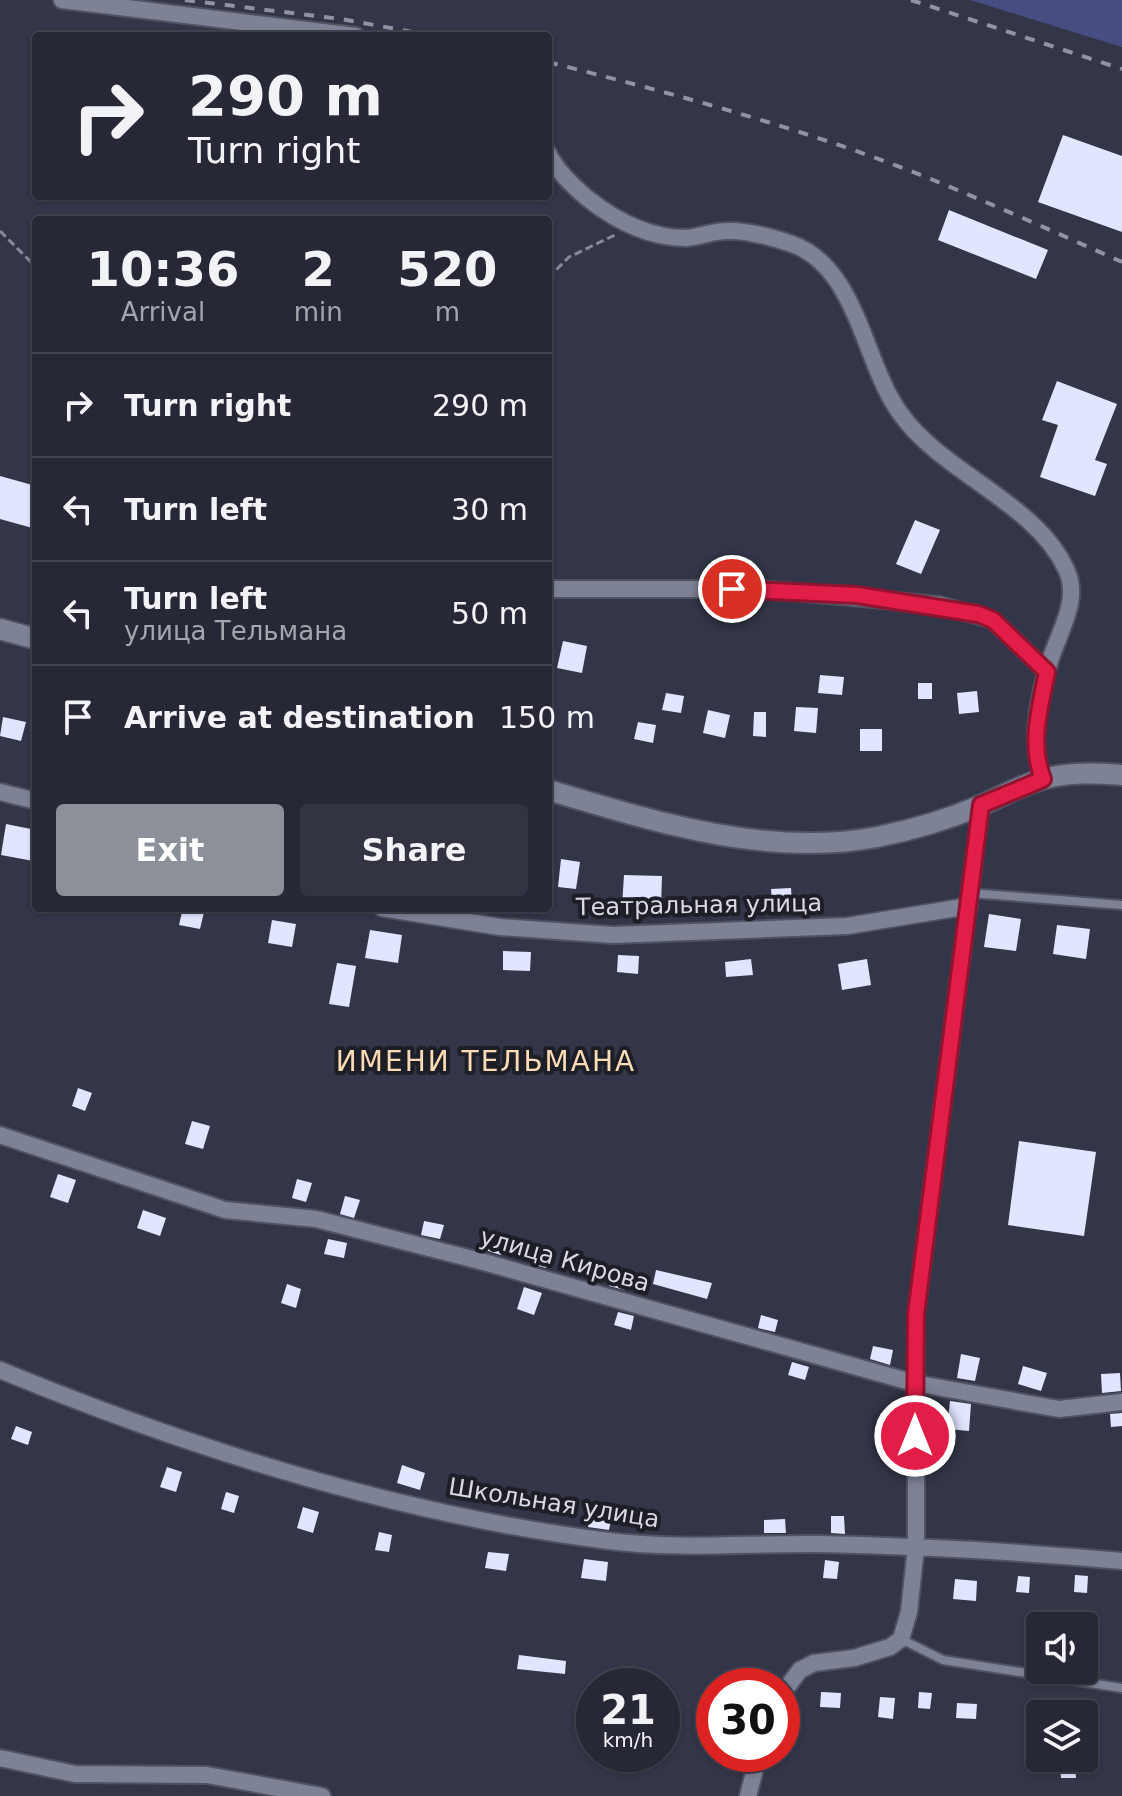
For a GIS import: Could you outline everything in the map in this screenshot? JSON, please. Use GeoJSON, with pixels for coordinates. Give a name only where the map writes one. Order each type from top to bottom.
{"type":"FeatureCollection","features":[{"type":"Feature","properties":{"kind":"street"},"geometry":{"type":"LineString","coordinates":[[62,0],[323,32]]}},
{"type":"Feature","properties":{"kind":"street"},"geometry":{"type":"LineString","coordinates":[[552,158],[575,188],[607,214],[628,225],[671,237],[729,230],[794,245],[814,256],[828,270],[846,297],[863,341],[900,414],[930,445],[1031,525],[1055,550],[1066,569],[1072,599],[1047,672],[1035,735],[1035,757],[1043,779]]}},
{"type":"Feature","properties":{"kind":"street"},"geometry":{"type":"LineString","coordinates":[[552,589],[760,589],[940,605],[993,620],[1047,672]]}},
{"type":"Feature","properties":{"kind":"street"},"geometry":{"type":"LineString","coordinates":[[0,629],[32,638]]}},
{"type":"Feature","properties":{"kind":"street"},"geometry":{"type":"LineString","coordinates":[[552,791],[641,818],[786,842],[834,843],[878,836],[981,805],[1043,779],[1071,774],[1122,775]]}},
{"type":"Feature","properties":{"kind":"street"},"geometry":{"type":"LineString","coordinates":[[0,792],[32,800]]}},
{"type":"Feature","properties":{"kind":"street"},"geometry":{"type":"LineString","coordinates":[[800,1670],[814,1663],[854,1658],[890,1647],[901,1639],[909,1612],[916,1547],[916,1314],[981,805]]}},
{"type":"Feature","properties":{"kind":"street","name":"Театральная улица"},"geometry":{"type":"LineString","coordinates":[[407,912],[500,927],[613,935],[847,926],[969,900]]}},
{"type":"Feature","properties":{"kind":"street","name":"улица Кирова"},"geometry":{"type":"LineString","coordinates":[[0,1135],[225,1210],[316,1219],[480,1261],[914,1383],[1059,1409],[1122,1402]]}},
{"type":"Feature","properties":{"kind":"street","name":"Школьная улица"},"geometry":{"type":"LineString","coordinates":[[0,1370],[307,1481],[610,1542],[916,1547],[1122,1561]]}},
{"type":"Feature","properties":{"kind":"street"},"geometry":{"type":"LineString","coordinates":[[0,1758],[75,1774],[207,1775],[322,1796]]}},
{"type":"Feature","properties":{"kind":"street"},"geometry":{"type":"LineString","coordinates":[[748,1796],[754,1772]]}},
{"type":"Feature","properties":{"kind":"lane"},"geometry":{"type":"LineString","coordinates":[[969,900],[1122,905]]}},
{"type":"Feature","properties":{"kind":"lane"},"geometry":{"type":"LineString","coordinates":[[901,1639],[943,1660],[1122,1688]]}},
{"type":"Feature","properties":{"kind":"path"},"geometry":{"type":"LineString","coordinates":[[552,274],[569,257],[628,225]]}},
{"type":"Feature","properties":{"kind":"path"},"geometry":{"type":"LineString","coordinates":[[0,231],[32,263]]}},
{"type":"Feature","properties":{"kind":"water"},"geometry":{"type":"Polygon","coordinates":[[[970,0],[1122,0],[1122,47],[970,0]]]}},
{"type":"Feature","properties":{"kind":"building"},"geometry":{"type":"Polygon","coordinates":[[[1063,135],[1122,156],[1122,232],[1038,202],[1063,135]]]}},
{"type":"Feature","properties":{"kind":"building"},"geometry":{"type":"Polygon","coordinates":[[[949,210],[1048,250],[1036,279],[938,240],[949,210]]]}},
{"type":"Feature","properties":{"kind":"building"},"geometry":{"type":"Polygon","coordinates":[[[1057,381],[1117,404],[1095,460],[1107,464],[1095,496],[1040,477],[1058,425],[1042,420],[1057,381]]]}},
{"type":"Feature","properties":{"kind":"building"},"geometry":{"type":"Polygon","coordinates":[[[0,476],[32,485],[32,528],[0,519],[0,476]]]}},
{"type":"Feature","properties":{"kind":"building"},"geometry":{"type":"Polygon","coordinates":[[[915,520],[940,530],[921,574],[896,564],[915,520]]]}},
{"type":"Feature","properties":{"kind":"building"},"geometry":{"type":"Polygon","coordinates":[[[563,641],[587,646],[582,673],[557,668],[563,641]]]}},
{"type":"Feature","properties":{"kind":"building"},"geometry":{"type":"Polygon","coordinates":[[[820,675],[844,677],[842,695],[818,693],[820,675]]]}},
{"type":"Feature","properties":{"kind":"building"},"geometry":{"type":"Polygon","coordinates":[[[918,683],[932,683],[932,699],[918,699],[918,683]]]}},
{"type":"Feature","properties":{"kind":"building"},"geometry":{"type":"Polygon","coordinates":[[[977,691],[979,712],[959,714],[957,693],[977,691]]]}},
{"type":"Feature","properties":{"kind":"building"},"geometry":{"type":"Polygon","coordinates":[[[666,693],[684,696],[681,713],[662,710],[666,693]]]}},
{"type":"Feature","properties":{"kind":"building"},"geometry":{"type":"Polygon","coordinates":[[[796,707],[818,708],[816,733],[794,731],[796,707]]]}},
{"type":"Feature","properties":{"kind":"building"},"geometry":{"type":"Polygon","coordinates":[[[708,710],[730,715],[725,738],[703,733],[708,710]]]}},
{"type":"Feature","properties":{"kind":"building"},"geometry":{"type":"Polygon","coordinates":[[[754,712],[766,712],[766,737],[753,736],[754,712]]]}},
{"type":"Feature","properties":{"kind":"building"},"geometry":{"type":"Polygon","coordinates":[[[3,717],[26,722],[21,741],[0,736],[3,717]]]}},
{"type":"Feature","properties":{"kind":"building"},"geometry":{"type":"Polygon","coordinates":[[[638,722],[656,725],[653,743],[634,739],[638,722]]]}},
{"type":"Feature","properties":{"kind":"building"},"geometry":{"type":"Polygon","coordinates":[[[860,729],[882,729],[882,751],[860,751],[860,729]]]}},
{"type":"Feature","properties":{"kind":"building"},"geometry":{"type":"Polygon","coordinates":[[[6,824],[32,829],[32,861],[1,855],[6,824]]]}},
{"type":"Feature","properties":{"kind":"building"},"geometry":{"type":"Polygon","coordinates":[[[561,859],[580,862],[576,889],[558,887],[561,859]]]}},
{"type":"Feature","properties":{"kind":"building"},"geometry":{"type":"Polygon","coordinates":[[[624,875],[662,876],[661,907],[622,906],[624,875]]]}},
{"type":"Feature","properties":{"kind":"building"},"geometry":{"type":"Polygon","coordinates":[[[791,888],[792,904],[772,906],[771,889],[791,888]]]}},
{"type":"Feature","properties":{"kind":"building"},"geometry":{"type":"Polygon","coordinates":[[[182,912],[204,912],[200,929],[179,925],[182,912]]]}},
{"type":"Feature","properties":{"kind":"building"},"geometry":{"type":"Polygon","coordinates":[[[989,914],[1021,919],[1016,951],[984,947],[989,914]]]}},
{"type":"Feature","properties":{"kind":"building"},"geometry":{"type":"Polygon","coordinates":[[[272,920],[296,924],[292,947],[268,943],[272,920]]]}},
{"type":"Feature","properties":{"kind":"building"},"geometry":{"type":"Polygon","coordinates":[[[1057,925],[1090,929],[1086,959],[1053,954],[1057,925]]]}},
{"type":"Feature","properties":{"kind":"building"},"geometry":{"type":"Polygon","coordinates":[[[370,930],[402,935],[398,963],[365,958],[370,930]]]}},
{"type":"Feature","properties":{"kind":"building"},"geometry":{"type":"Polygon","coordinates":[[[503,951],[531,952],[530,971],[503,970],[503,951]]]}},
{"type":"Feature","properties":{"kind":"building"},"geometry":{"type":"Polygon","coordinates":[[[618,955],[639,956],[638,974],[617,972],[618,955]]]}},
{"type":"Feature","properties":{"kind":"building"},"geometry":{"type":"Polygon","coordinates":[[[751,959],[753,975],[726,977],[725,962],[751,959]]]}},
{"type":"Feature","properties":{"kind":"building"},"geometry":{"type":"Polygon","coordinates":[[[867,959],[871,985],[842,990],[838,964],[867,959]]]}},
{"type":"Feature","properties":{"kind":"building"},"geometry":{"type":"Polygon","coordinates":[[[337,963],[356,966],[349,1007],[329,1004],[337,963]]]}},
{"type":"Feature","properties":{"kind":"building"},"geometry":{"type":"Polygon","coordinates":[[[78,1088],[92,1093],[85,1111],[72,1106],[78,1088]]]}},
{"type":"Feature","properties":{"kind":"building"},"geometry":{"type":"Polygon","coordinates":[[[192,1121],[210,1126],[203,1149],[185,1144],[192,1121]]]}},
{"type":"Feature","properties":{"kind":"building"},"geometry":{"type":"Polygon","coordinates":[[[1019,1141],[1096,1152],[1084,1236],[1008,1225],[1019,1141]]]}},
{"type":"Feature","properties":{"kind":"building"},"geometry":{"type":"Polygon","coordinates":[[[58,1174],[76,1180],[68,1203],[50,1197],[58,1174]]]}},
{"type":"Feature","properties":{"kind":"building"},"geometry":{"type":"Polygon","coordinates":[[[297,1179],[312,1183],[306,1202],[292,1198],[297,1179]]]}},
{"type":"Feature","properties":{"kind":"building"},"geometry":{"type":"Polygon","coordinates":[[[345,1196],[360,1200],[354,1218],[340,1214],[345,1196]]]}},
{"type":"Feature","properties":{"kind":"building"},"geometry":{"type":"Polygon","coordinates":[[[143,1210],[166,1218],[160,1236],[137,1228],[143,1210]]]}},
{"type":"Feature","properties":{"kind":"building"},"geometry":{"type":"Polygon","coordinates":[[[424,1221],[444,1225],[440,1239],[421,1235],[424,1221]]]}},
{"type":"Feature","properties":{"kind":"building"},"geometry":{"type":"Polygon","coordinates":[[[487,1234],[506,1240],[501,1255],[482,1249],[487,1234]]]}},
{"type":"Feature","properties":{"kind":"building"},"geometry":{"type":"Polygon","coordinates":[[[328,1239],[347,1243],[344,1258],[324,1254],[328,1239]]]}},
{"type":"Feature","properties":{"kind":"building"},"geometry":{"type":"Polygon","coordinates":[[[537,1245],[552,1250],[546,1268],[531,1264],[537,1245]]]}},
{"type":"Feature","properties":{"kind":"building"},"geometry":{"type":"Polygon","coordinates":[[[615,1268],[631,1274],[625,1290],[609,1286],[615,1268]]]}},
{"type":"Feature","properties":{"kind":"building"},"geometry":{"type":"Polygon","coordinates":[[[656,1270],[712,1283],[707,1299],[653,1284],[656,1270]]]}},
{"type":"Feature","properties":{"kind":"building"},"geometry":{"type":"Polygon","coordinates":[[[287,1284],[301,1289],[296,1308],[281,1303],[287,1284]]]}},
{"type":"Feature","properties":{"kind":"building"},"geometry":{"type":"Polygon","coordinates":[[[524,1287],[542,1293],[534,1315],[517,1309],[524,1287]]]}},
{"type":"Feature","properties":{"kind":"building"},"geometry":{"type":"Polygon","coordinates":[[[618,1312],[634,1316],[631,1330],[614,1325],[618,1312]]]}},
{"type":"Feature","properties":{"kind":"building"},"geometry":{"type":"Polygon","coordinates":[[[761,1315],[778,1320],[775,1332],[758,1328],[761,1315]]]}},
{"type":"Feature","properties":{"kind":"building"},"geometry":{"type":"Polygon","coordinates":[[[873,1346],[893,1350],[890,1365],[870,1359],[873,1346]]]}},
{"type":"Feature","properties":{"kind":"building"},"geometry":{"type":"Polygon","coordinates":[[[961,1354],[980,1358],[975,1381],[957,1378],[961,1354]]]}},
{"type":"Feature","properties":{"kind":"building"},"geometry":{"type":"Polygon","coordinates":[[[792,1362],[809,1367],[805,1380],[788,1375],[792,1362]]]}},
{"type":"Feature","properties":{"kind":"building"},"geometry":{"type":"Polygon","coordinates":[[[1023,1366],[1047,1373],[1041,1391],[1018,1384],[1023,1366]]]}},
{"type":"Feature","properties":{"kind":"building"},"geometry":{"type":"Polygon","coordinates":[[[1120,1373],[1121,1391],[1102,1393],[1101,1374],[1120,1373]]]}},
{"type":"Feature","properties":{"kind":"building"},"geometry":{"type":"Polygon","coordinates":[[[950,1401],[971,1404],[969,1431],[947,1429],[950,1401]]]}},
{"type":"Feature","properties":{"kind":"building"},"geometry":{"type":"Polygon","coordinates":[[[1122,1413],[1122,1426],[1111,1427],[1110,1414],[1122,1413]]]}},
{"type":"Feature","properties":{"kind":"building"},"geometry":{"type":"Polygon","coordinates":[[[16,1426],[32,1432],[28,1445],[11,1439],[16,1426]]]}},
{"type":"Feature","properties":{"kind":"building"},"geometry":{"type":"Polygon","coordinates":[[[402,1465],[425,1473],[420,1490],[397,1483],[402,1465]]]}},
{"type":"Feature","properties":{"kind":"building"},"geometry":{"type":"Polygon","coordinates":[[[167,1467],[182,1472],[176,1492],[160,1487],[167,1467]]]}},
{"type":"Feature","properties":{"kind":"building"},"geometry":{"type":"Polygon","coordinates":[[[226,1492],[239,1496],[234,1513],[221,1509],[226,1492]]]}},
{"type":"Feature","properties":{"kind":"building"},"geometry":{"type":"Polygon","coordinates":[[[303,1507],[319,1512],[313,1533],[297,1528],[303,1507]]]}},
{"type":"Feature","properties":{"kind":"building"},"geometry":{"type":"Polygon","coordinates":[[[591,1510],[612,1515],[609,1530],[588,1527],[591,1510]]]}},
{"type":"Feature","properties":{"kind":"building"},"geometry":{"type":"Polygon","coordinates":[[[831,1516],[844,1516],[845,1534],[831,1533],[831,1516]]]}},
{"type":"Feature","properties":{"kind":"building"},"geometry":{"type":"Polygon","coordinates":[[[785,1519],[786,1533],[764,1533],[764,1520],[785,1519]]]}},
{"type":"Feature","properties":{"kind":"building"},"geometry":{"type":"Polygon","coordinates":[[[379,1532],[392,1535],[389,1552],[375,1550],[379,1532]]]}},
{"type":"Feature","properties":{"kind":"building"},"geometry":{"type":"Polygon","coordinates":[[[488,1552],[509,1554],[506,1571],[485,1568],[488,1552]]]}},
{"type":"Feature","properties":{"kind":"building"},"geometry":{"type":"Polygon","coordinates":[[[584,1559],[608,1562],[606,1581],[581,1578],[584,1559]]]}},
{"type":"Feature","properties":{"kind":"building"},"geometry":{"type":"Polygon","coordinates":[[[825,1560],[839,1562],[837,1579],[823,1578],[825,1560]]]}},
{"type":"Feature","properties":{"kind":"building"},"geometry":{"type":"Polygon","coordinates":[[[1075,1575],[1088,1576],[1087,1593],[1074,1592],[1075,1575]]]}},
{"type":"Feature","properties":{"kind":"building"},"geometry":{"type":"Polygon","coordinates":[[[1018,1576],[1030,1577],[1029,1593],[1016,1592],[1018,1576]]]}},
{"type":"Feature","properties":{"kind":"building"},"geometry":{"type":"Polygon","coordinates":[[[955,1579],[977,1581],[976,1601],[953,1599],[955,1579]]]}},
{"type":"Feature","properties":{"kind":"building"},"geometry":{"type":"Polygon","coordinates":[[[519,1655],[566,1661],[565,1674],[517,1669],[519,1655]]]}},
{"type":"Feature","properties":{"kind":"building"},"geometry":{"type":"Polygon","coordinates":[[[821,1692],[841,1693],[840,1708],[820,1707],[821,1692]]]}},
{"type":"Feature","properties":{"kind":"building"},"geometry":{"type":"Polygon","coordinates":[[[919,1692],[932,1693],[930,1709],[918,1708],[919,1692]]]}},
{"type":"Feature","properties":{"kind":"building"},"geometry":{"type":"Polygon","coordinates":[[[880,1697],[895,1698],[893,1719],[878,1717],[880,1697]]]}},
{"type":"Feature","properties":{"kind":"building"},"geometry":{"type":"Polygon","coordinates":[[[957,1703],[977,1704],[976,1719],[956,1718],[957,1703]]]}},
{"type":"Feature","properties":{"kind":"building"},"geometry":{"type":"Polygon","coordinates":[[[1060,1772],[1076,1772],[1076,1778],[1061,1778],[1060,1772]]]}},
{"type":"Feature","properties":{"kind":"railway"},"geometry":{"type":"LineString","coordinates":[[185,0],[341,19],[413,32]]}},
{"type":"Feature","properties":{"kind":"railway"},"geometry":{"type":"LineString","coordinates":[[911,0],[1122,69]]}},
{"type":"Feature","properties":{"kind":"railway"},"geometry":{"type":"LineString","coordinates":[[552,63],[692,100],[834,143],[926,177],[1122,262]]}},
{"type":"Feature","properties":{"kind":"district","name":"ИМЕНИ ТЕЛЬМАНА"},"geometry":{"type":"Point","coordinates":[486,1061]}},
{"type":"Feature","properties":{"kind":"route"},"geometry":{"type":"LineString","coordinates":[[732,589],[857,595],[940,605],[978,614],[993,620],[1047,672],[1035,735],[1035,757],[1043,779],[981,805],[916,1314],[915,1436]]}}]}
